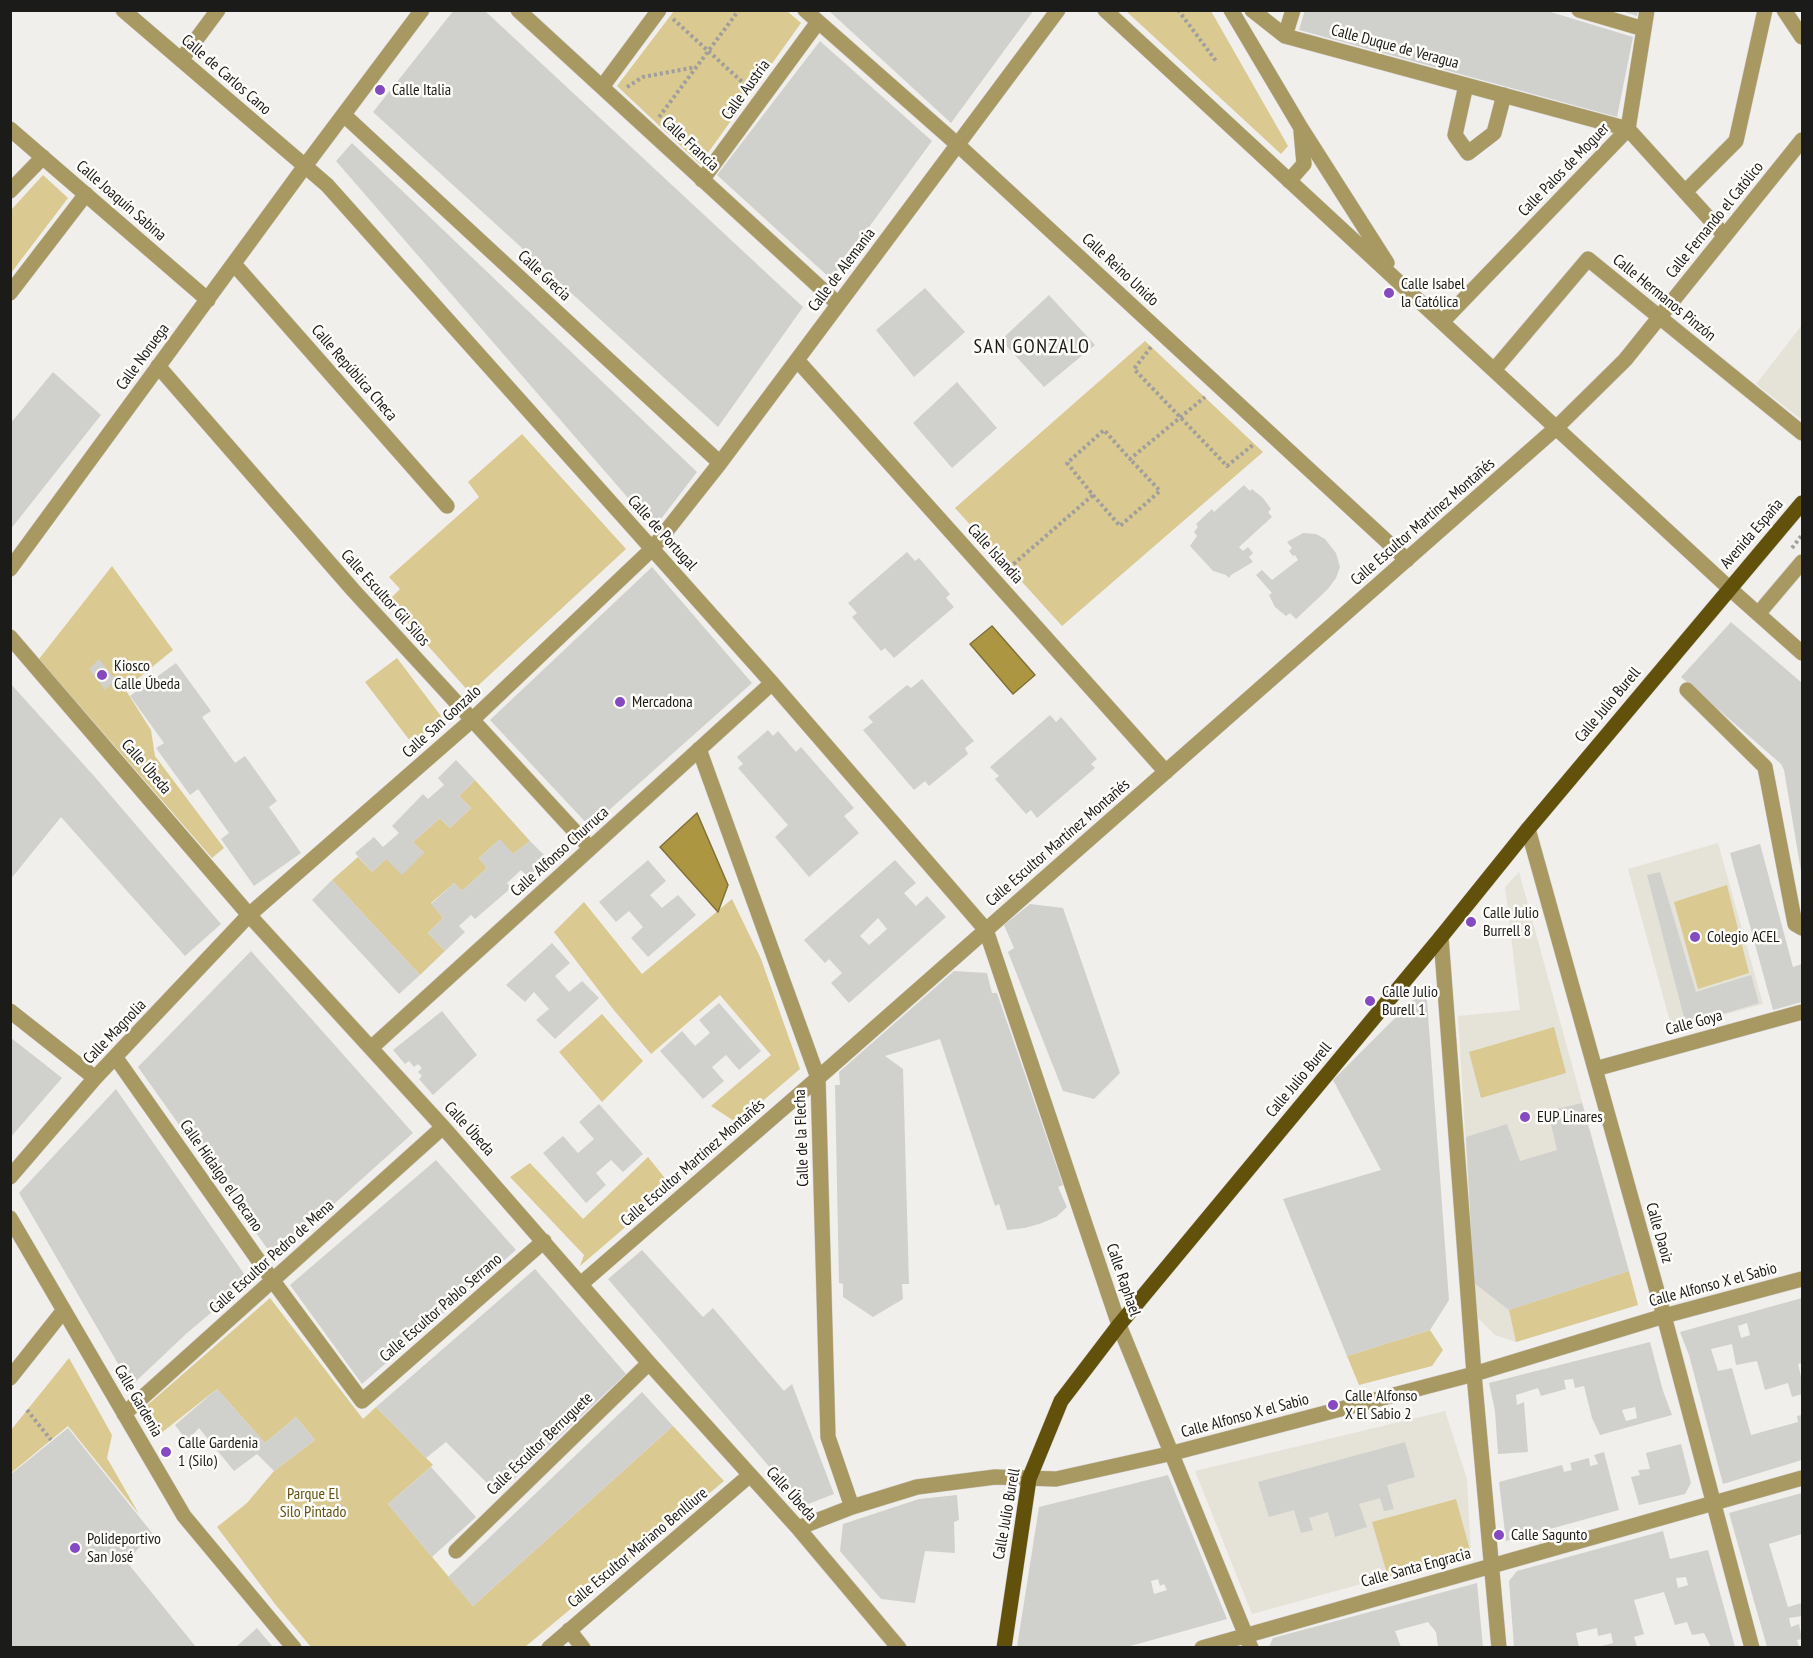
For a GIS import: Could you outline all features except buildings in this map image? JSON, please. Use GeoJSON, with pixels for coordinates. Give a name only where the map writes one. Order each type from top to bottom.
{"type":"FeatureCollection","features":[{"type":"Feature","properties":{"kind":"main road","name":"Avenida España"},"geometry":{"type":"LineString","coordinates":[[1729,588],[1803,503]]}},
{"type":"Feature","properties":{"kind":"main road","name":"Calle Julio Burell"},"geometry":{"type":"LineString","coordinates":[[1004,1647],[1029,1479],[1061,1401],[1119,1325],[1729,588]]}},
{"type":"Feature","properties":{"kind":"street","name":"Calle de Carlos Cano"},"geometry":{"type":"LineString","coordinates":[[123,10],[305,166]]}},
{"type":"Feature","properties":{"kind":"street"},"geometry":{"type":"LineString","coordinates":[[181,60],[218,10]]}},
{"type":"Feature","properties":{"kind":"street"},"geometry":{"type":"LineString","coordinates":[[305,166],[422,10]]}},
{"type":"Feature","properties":{"kind":"street","name":"Calle Francia"},"geometry":{"type":"LineString","coordinates":[[518,10],[838,304]]}},
{"type":"Feature","properties":{"kind":"street","name":"Calle Reino Unido"},"geometry":{"type":"LineString","coordinates":[[805,10],[958,145],[1407,560]]}},
{"type":"Feature","properties":{"kind":"street","name":"Calle de Alemania"},"geometry":{"type":"LineString","coordinates":[[652,549],[720,463],[1058,10]]}},
{"type":"Feature","properties":{"kind":"street"},"geometry":{"type":"LineString","coordinates":[[1105,10],[1729,588],[1803,652]]}},
{"type":"Feature","properties":{"kind":"street"},"geometry":{"type":"LineString","coordinates":[[1231,10],[1301,128],[1397,280]]}},
{"type":"Feature","properties":{"kind":"street","name":"Calle Duque de Veragua"},"geometry":{"type":"LineString","coordinates":[[1252,10],[1285,36],[1628,129]]}},
{"type":"Feature","properties":{"kind":"street"},"geometry":{"type":"LineString","coordinates":[[1285,36],[1293,10]]}},
{"type":"Feature","properties":{"kind":"street"},"geometry":{"type":"LineString","coordinates":[[1579,10],[1644,29]]}},
{"type":"Feature","properties":{"kind":"street","name":"Calle Palos de Moguer"},"geometry":{"type":"LineString","coordinates":[[1442,322],[1628,129],[1647,10]]}},
{"type":"Feature","properties":{"kind":"street"},"geometry":{"type":"LineString","coordinates":[[1685,192],[1736,141],[1765,10]]}},
{"type":"Feature","properties":{"kind":"street"},"geometry":{"type":"LineString","coordinates":[[1784,10],[1803,38]]}},
{"type":"Feature","properties":{"kind":"street"},"geometry":{"type":"LineString","coordinates":[[602,87],[664,13]]}},
{"type":"Feature","properties":{"kind":"street","name":"Calle Austria"},"geometry":{"type":"LineString","coordinates":[[702,180],[818,22]]}},
{"type":"Feature","properties":{"kind":"street","name":"Calle Duque de Veragua"},"geometry":{"type":"LineString","coordinates":[[1466,85],[1455,135],[1468,153],[1494,133],[1504,95]]}},
{"type":"Feature","properties":{"kind":"street","name":"Calle Grecia"},"geometry":{"type":"LineString","coordinates":[[344,114],[720,463]]}},
{"type":"Feature","properties":{"kind":"street"},"geometry":{"type":"LineString","coordinates":[[1289,181],[1304,164],[1301,128]]}},
{"type":"Feature","properties":{"kind":"street","name":"Calle Joaquín Sabina"},"geometry":{"type":"LineString","coordinates":[[10,129],[208,300]]}},
{"type":"Feature","properties":{"kind":"street"},"geometry":{"type":"LineString","coordinates":[[1628,129],[1725,236]]}},
{"type":"Feature","properties":{"kind":"street","name":"Calle Fernando el Católico"},"geometry":{"type":"LineString","coordinates":[[1556,428],[1625,360],[1803,140]]}},
{"type":"Feature","properties":{"kind":"street"},"geometry":{"type":"LineString","coordinates":[[10,191],[43,157]]}},
{"type":"Feature","properties":{"kind":"street","name":"Calle Noruega"},"geometry":{"type":"LineString","coordinates":[[10,569],[305,166]]}},
{"type":"Feature","properties":{"kind":"street","name":"Calle de Portugal"},"geometry":{"type":"LineString","coordinates":[[305,166],[327,185],[772,683],[986,930]]}},
{"type":"Feature","properties":{"kind":"street"},"geometry":{"type":"LineString","coordinates":[[10,293],[86,194]]}},
{"type":"Feature","properties":{"kind":"street","name":"Calle Hermanos Pinzón"},"geometry":{"type":"LineString","coordinates":[[1494,370],[1588,259],[1803,433]]}},
{"type":"Feature","properties":{"kind":"street","name":"Calle República Checa"},"geometry":{"type":"LineString","coordinates":[[234,264],[447,506]]}},
{"type":"Feature","properties":{"kind":"street","name":"Calle Islandia"},"geometry":{"type":"LineString","coordinates":[[797,360],[1166,772]]}},
{"type":"Feature","properties":{"kind":"street","name":"Calle Escultor Gil Silos"},"geometry":{"type":"LineString","coordinates":[[158,366],[353,590],[591,848]]}},
{"type":"Feature","properties":{"kind":"street","name":"Calle Escultor Martínez Montañés"},"geometry":{"type":"LineString","coordinates":[[582,1283],[1556,428]]}},
{"type":"Feature","properties":{"kind":"street","name":"Calle San Gonzalo"},"geometry":{"type":"LineString","coordinates":[[249,915],[472,720],[652,549]]}},
{"type":"Feature","properties":{"kind":"street"},"geometry":{"type":"LineString","coordinates":[[1758,614],[1803,562]]}},
{"type":"Feature","properties":{"kind":"street","name":"Calle Úbeda"},"geometry":{"type":"LineString","coordinates":[[10,637],[249,915],[443,1126],[582,1283],[649,1363],[798,1528],[899,1647]]}},
{"type":"Feature","properties":{"kind":"street","name":"Calle Alfonso Churruca"},"geometry":{"type":"LineString","coordinates":[[371,1048],[772,683]]}},
{"type":"Feature","properties":{"kind":"street"},"geometry":{"type":"LineString","coordinates":[[1687,690],[1765,766],[1795,924],[1803,928]]}},
{"type":"Feature","properties":{"kind":"street","name":"Calle de la Flecha"},"geometry":{"type":"LineString","coordinates":[[699,749],[818,1078],[828,1437],[852,1507]]}},
{"type":"Feature","properties":{"kind":"street","name":"Calle Daoiz"},"geometry":{"type":"LineString","coordinates":[[1528,830],[1664,1316],[1752,1647]]}},
{"type":"Feature","properties":{"kind":"street","name":"Calle Magnolia"},"geometry":{"type":"LineString","coordinates":[[10,1177],[96,1078],[249,915]]}},
{"type":"Feature","properties":{"kind":"street","name":"Calle Raphael"},"geometry":{"type":"LineString","coordinates":[[986,930],[1119,1325],[1249,1641]]}},
{"type":"Feature","properties":{"kind":"street"},"geometry":{"type":"LineString","coordinates":[[1441,938],[1474,1374],[1499,1647]]}},
{"type":"Feature","properties":{"kind":"street"},"geometry":{"type":"LineString","coordinates":[[10,1011],[96,1078]]}},
{"type":"Feature","properties":{"kind":"street","name":"Calle Goya"},"geometry":{"type":"LineString","coordinates":[[1595,1069],[1803,1012]]}},
{"type":"Feature","properties":{"kind":"street","name":"Calle Hidalgo el Decano"},"geometry":{"type":"LineString","coordinates":[[116,1058],[273,1281],[362,1401]]}},
{"type":"Feature","properties":{"kind":"street","name":"Calle Escultor Pedro de Mena"},"geometry":{"type":"LineString","coordinates":[[124,1414],[443,1126]]}},
{"type":"Feature","properties":{"kind":"street","name":"Calle Gardenia"},"geometry":{"type":"LineString","coordinates":[[10,1218],[184,1516],[294,1647]]}},
{"type":"Feature","properties":{"kind":"street","name":"Calle Escultor Pablo Serrano"},"geometry":{"type":"LineString","coordinates":[[362,1401],[544,1241]]}},
{"type":"Feature","properties":{"kind":"street","name":"Calle Alfonso X el Sabio"},"geometry":{"type":"LineString","coordinates":[[798,1528],[852,1507],[917,1487],[995,1477],[1056,1479],[1173,1453],[1474,1374],[1664,1316],[1803,1279]]}},
{"type":"Feature","properties":{"kind":"street"},"geometry":{"type":"LineString","coordinates":[[10,1378],[64,1310]]}},
{"type":"Feature","properties":{"kind":"street","name":"Calle Escultor Berruguete"},"geometry":{"type":"LineString","coordinates":[[456,1551],[649,1363]]}},
{"type":"Feature","properties":{"kind":"street","name":"Calle Escultor Mariano Benlliure"},"geometry":{"type":"LineString","coordinates":[[549,1647],[750,1475]]}},
{"type":"Feature","properties":{"kind":"street","name":"Calle Santa Engracia"},"geometry":{"type":"LineString","coordinates":[[1202,1647],[1249,1641],[1491,1566],[1803,1478]]}},
{"type":"Feature","properties":{"kind":"street"},"geometry":{"type":"LineString","coordinates":[[568,1630],[583,1647]]}},
{"type":"Feature","properties":{"kind":"path"},"geometry":{"type":"LineString","coordinates":[[655,122],[739,10]]}},
{"type":"Feature","properties":{"kind":"path"},"geometry":{"type":"LineString","coordinates":[[1178,10],[1216,61]]}},
{"type":"Feature","properties":{"kind":"path"},"geometry":{"type":"LineString","coordinates":[[664,13],[753,91]]}},
{"type":"Feature","properties":{"kind":"path"},"geometry":{"type":"LineString","coordinates":[[622,91],[643,77],[697,67]]}},
{"type":"Feature","properties":{"kind":"path"},"geometry":{"type":"LineString","coordinates":[[1151,347],[1134,369],[1227,466],[1254,444]]}},
{"type":"Feature","properties":{"kind":"path"},"geometry":{"type":"LineString","coordinates":[[1130,459],[1205,397]]}},
{"type":"Feature","properties":{"kind":"path"},"geometry":{"type":"LineString","coordinates":[[1104,430],[1130,459],[1160,491],[1120,526],[1066,463],[1104,430]]}},
{"type":"Feature","properties":{"kind":"path"},"geometry":{"type":"LineString","coordinates":[[1009,568],[1093,495]]}},
{"type":"Feature","properties":{"kind":"path"},"geometry":{"type":"LineString","coordinates":[[27,1410],[51,1440]]}},
{"type":"Feature","properties":{"kind":"shaded area"},"geometry":{"type":"Polygon","coordinates":[[[1802,325],[1802,420],[1756,384],[1802,325]]]}},
{"type":"Feature","properties":{"kind":"shaded area"},"geometry":{"type":"Polygon","coordinates":[[[992,626],[1035,675],[1013,694],[970,644],[992,626]]]}},
{"type":"Feature","properties":{"kind":"shaded area"},"geometry":{"type":"Polygon","coordinates":[[[697,813],[728,885],[718,912],[660,847],[697,813]]]}},
{"type":"Feature","properties":{"kind":"shaded area","name":"Colegio ACEL"},"geometry":{"type":"Polygon","coordinates":[[[1718,843],[1763,1004],[1672,1029],[1628,869],[1718,843]]]}},
{"type":"Feature","properties":{"kind":"shaded area","name":"EUP Linares"},"geometry":{"type":"Polygon","coordinates":[[[1519,872],[1638,1305],[1516,1342],[1495,1335],[1478,1318],[1458,1016],[1520,1010],[1505,887],[1519,872]]]}},
{"type":"Feature","properties":{"kind":"shaded area"},"geometry":{"type":"Polygon","coordinates":[[[1445,1411],[1467,1479],[1471,1554],[1252,1614],[1195,1471],[1445,1411]]]}},
{"type":"Feature","properties":{"kind":"green space"},"geometry":{"type":"Polygon","coordinates":[[[674,11],[787,11],[801,23],[700,164],[617,86],[674,11]]]}},
{"type":"Feature","properties":{"kind":"green space"},"geometry":{"type":"Polygon","coordinates":[[[1126,11],[1211,11],[1288,146],[1281,154],[1126,11]]]}},
{"type":"Feature","properties":{"kind":"green space"},"geometry":{"type":"Polygon","coordinates":[[[43,175],[68,198],[11,273],[11,210],[43,175]]]}},
{"type":"Feature","properties":{"kind":"green space"},"geometry":{"type":"Polygon","coordinates":[[[1145,341],[1263,452],[1062,626],[955,508],[1145,341]]]}},
{"type":"Feature","properties":{"kind":"green space"},"geometry":{"type":"Polygon","coordinates":[[[522,434],[626,549],[470,693],[388,601],[400,589],[389,577],[479,497],[468,482],[522,434]]]}},
{"type":"Feature","properties":{"kind":"green space"},"geometry":{"type":"Polygon","coordinates":[[[112,566],[173,650],[125,689],[151,730],[155,756],[224,848],[212,858],[39,659],[112,566]]]}},
{"type":"Feature","properties":{"kind":"green space"},"geometry":{"type":"Polygon","coordinates":[[[397,658],[444,720],[414,746],[365,682],[397,658]]]}},
{"type":"Feature","properties":{"kind":"green space"},"geometry":{"type":"Polygon","coordinates":[[[475,780],[530,841],[513,854],[499,840],[479,858],[487,868],[462,891],[454,883],[431,903],[443,918],[428,933],[445,951],[420,975],[332,880],[358,857],[372,872],[386,859],[424,853],[413,842],[440,818],[450,828],[471,808],[459,796],[475,780]]]}},
{"type":"Feature","properties":{"kind":"green space"},"geometry":{"type":"Polygon","coordinates":[[[1727,885],[1749,973],[1698,989],[1674,902],[1727,885]]]}},
{"type":"Feature","properties":{"kind":"green space"},"geometry":{"type":"Polygon","coordinates":[[[732,899],[761,959],[800,1069],[737,1123],[711,1106],[771,1055],[720,995],[651,1054],[554,932],[584,902],[642,974],[732,899]]]}},
{"type":"Feature","properties":{"kind":"green space"},"geometry":{"type":"Polygon","coordinates":[[[602,1014],[643,1061],[602,1102],[559,1052],[602,1014]]]}},
{"type":"Feature","properties":{"kind":"green space"},"geometry":{"type":"Polygon","coordinates":[[[1554,1027],[1566,1073],[1481,1098],[1469,1052],[1554,1027]]]}},
{"type":"Feature","properties":{"kind":"green space"},"geometry":{"type":"Polygon","coordinates":[[[648,1157],[672,1187],[580,1266],[584,1255],[510,1177],[530,1163],[583,1219],[648,1157]]]}},
{"type":"Feature","properties":{"kind":"green space"},"geometry":{"type":"Polygon","coordinates":[[[1629,1271],[1638,1305],[1516,1342],[1509,1310],[1629,1271]]]}},
{"type":"Feature","properties":{"kind":"green space","name":"Parque El Silo Pintado"},"geometry":{"type":"Polygon","coordinates":[[[270,1298],[363,1419],[376,1407],[433,1465],[388,1504],[473,1606],[673,1426],[724,1481],[525,1647],[311,1647],[275,1604],[217,1527],[247,1503],[274,1471],[315,1440],[296,1417],[265,1443],[217,1389],[160,1434],[144,1408],[270,1298]]]}},
{"type":"Feature","properties":{"kind":"green space"},"geometry":{"type":"Polygon","coordinates":[[[1430,1330],[1443,1350],[1432,1366],[1359,1385],[1347,1356],[1430,1330]]]}},
{"type":"Feature","properties":{"kind":"green space"},"geometry":{"type":"Polygon","coordinates":[[[69,1358],[112,1435],[107,1458],[139,1514],[68,1426],[11,1473],[11,1430],[69,1358]]]}},
{"type":"Feature","properties":{"kind":"green space"},"geometry":{"type":"Polygon","coordinates":[[[1456,1499],[1471,1554],[1388,1577],[1372,1522],[1456,1499]]]}},
{"type":"Feature","properties":{"kind":"place","name":"Calle Italia"},"geometry":{"type":"Point","coordinates":[380,90]}},
{"type":"Feature","properties":{"kind":"place","name":"Calle Isabel la Católica"},"geometry":{"type":"Point","coordinates":[1389,293]}},
{"type":"Feature","properties":{"kind":"place","name":"Kiosco Calle Úbeda"},"geometry":{"type":"Point","coordinates":[102,675]}},
{"type":"Feature","properties":{"kind":"place","name":"Mercadona"},"geometry":{"type":"Point","coordinates":[620,702]}},
{"type":"Feature","properties":{"kind":"place","name":"Calle Julio Burrell 8"},"geometry":{"type":"Point","coordinates":[1471,922]}},
{"type":"Feature","properties":{"kind":"place","name":"Colegio ACEL"},"geometry":{"type":"Point","coordinates":[1695,937]}},
{"type":"Feature","properties":{"kind":"place","name":"Calle Julio Burell 1"},"geometry":{"type":"Point","coordinates":[1370,1001]}},
{"type":"Feature","properties":{"kind":"place","name":"EUP Linares"},"geometry":{"type":"Point","coordinates":[1525,1117]}},
{"type":"Feature","properties":{"kind":"place","name":"Calle Alfonso X El Sabio 2"},"geometry":{"type":"Point","coordinates":[1333,1405]}},
{"type":"Feature","properties":{"kind":"place","name":"Calle Gardenia 1 (Silo)"},"geometry":{"type":"Point","coordinates":[166,1452]}},
{"type":"Feature","properties":{"kind":"place","name":"Calle Sagunto"},"geometry":{"type":"Point","coordinates":[1499,1535]}},
{"type":"Feature","properties":{"kind":"place","name":"Polideportivo San José"},"geometry":{"type":"Point","coordinates":[75,1548]}},
{"type":"Feature","properties":{"kind":"district","name":"SAN GONZALO"},"geometry":{"type":"Point","coordinates":[1032,347]}}]}
